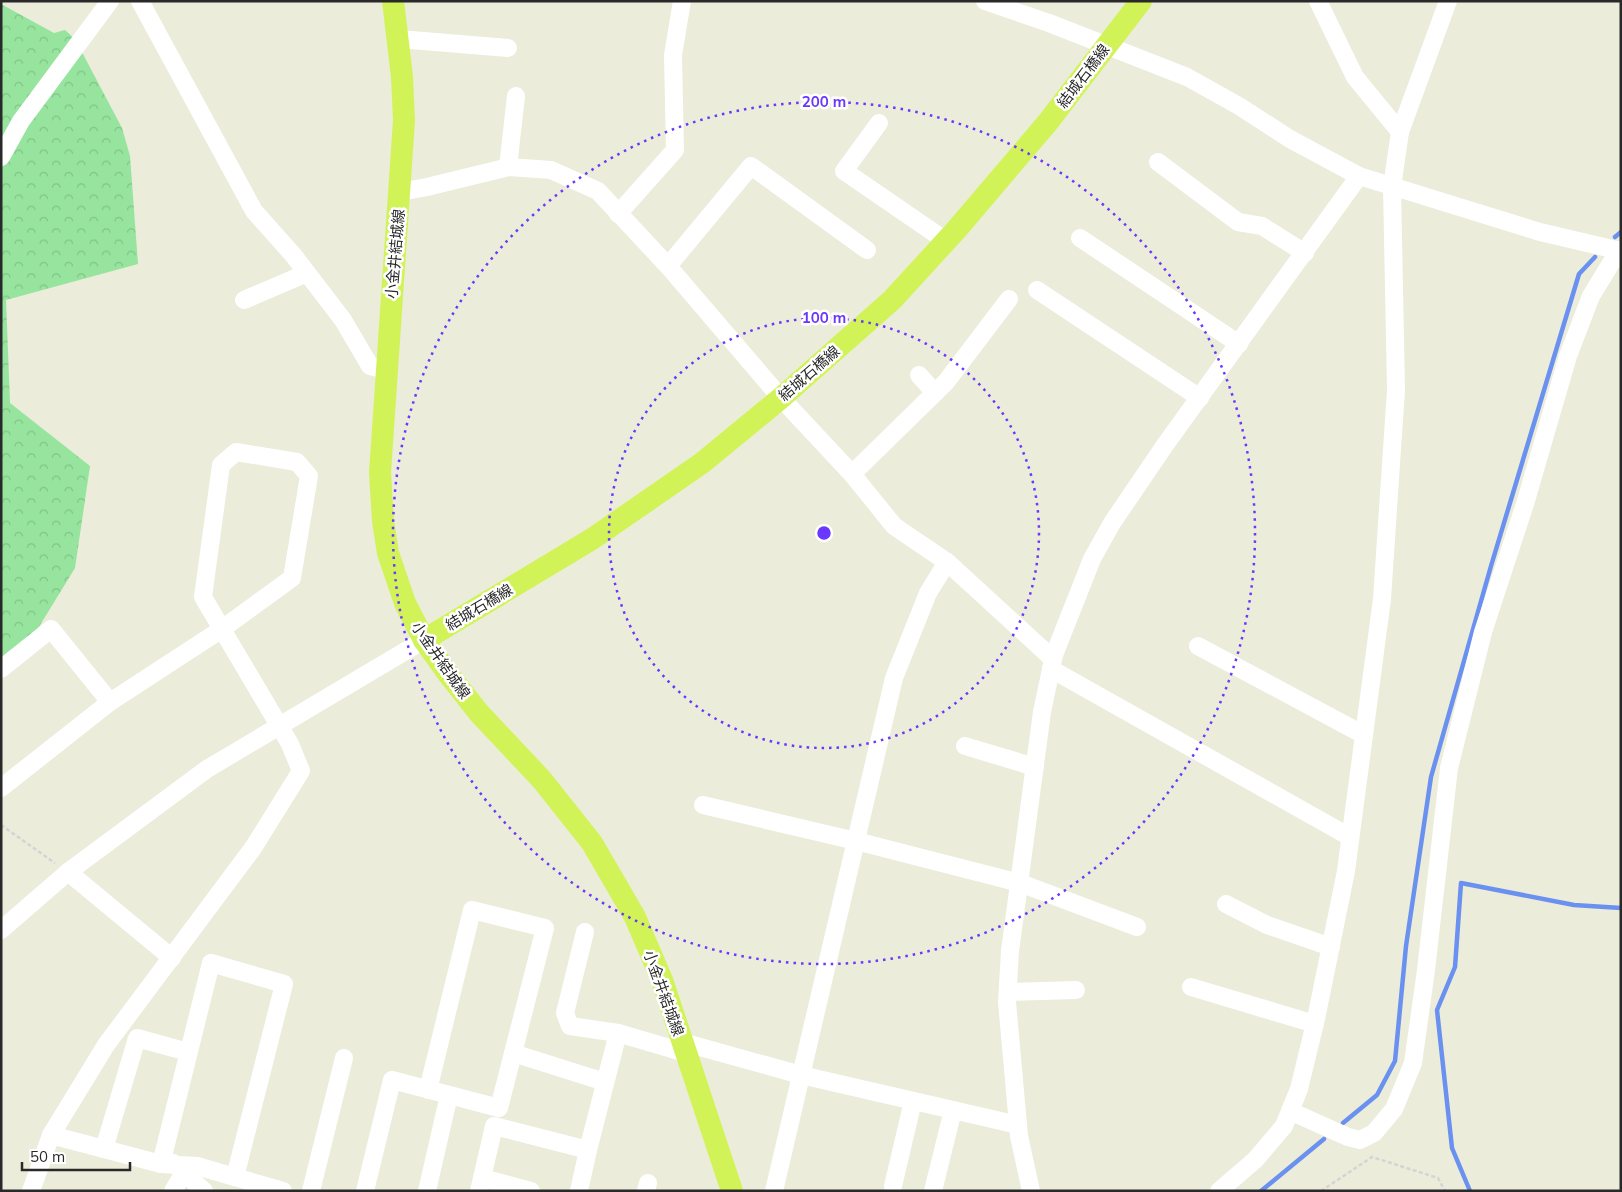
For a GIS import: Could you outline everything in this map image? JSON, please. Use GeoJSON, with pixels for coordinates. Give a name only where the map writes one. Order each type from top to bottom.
{"type":"FeatureCollection","features":[{"type":"Feature","properties":{"kind":"main road","name":"小金井結城線"},"geometry":{"type":"LineString","coordinates":[[394,1],[399,39],[404,120],[380,473],[383,521],[395,576],[405,603],[424,640],[479,713],[542,780],[592,843],[635,917],[662,980],[732,1191]]}},
{"type":"Feature","properties":{"kind":"main road","name":"結城石橋線"},"geometry":{"type":"LineString","coordinates":[[424,640],[592,539],[702,463],[781,398],[892,300],[946,241],[1048,122],[1141,1]]}},
{"type":"Feature","properties":{"kind":"street"},"geometry":{"type":"LineString","coordinates":[[1,157],[22,121],[110,1]]}},
{"type":"Feature","properties":{"kind":"street"},"geometry":{"type":"LineString","coordinates":[[140,1],[254,211],[307,273],[343,320],[370,366],[386,370]]}},
{"type":"Feature","properties":{"kind":"street"},"geometry":{"type":"LineString","coordinates":[[618,214],[675,150],[673,55],[682,1]]}},
{"type":"Feature","properties":{"kind":"street"},"geometry":{"type":"LineString","coordinates":[[985,1],[1187,77],[1239,106],[1290,139],[1359,176],[1540,232],[1620,250],[1591,296],[1568,356],[1526,504],[1484,632],[1449,768],[1426,970],[1413,1063],[1394,1109],[1374,1133],[1360,1140],[1348,1137],[1290,1111]]}},
{"type":"Feature","properties":{"kind":"street"},"geometry":{"type":"LineString","coordinates":[[1318,1],[1355,77],[1400,132]]}},
{"type":"Feature","properties":{"kind":"street"},"geometry":{"type":"LineString","coordinates":[[1219,1191],[1255,1160],[1284,1126],[1299,1089],[1331,947],[1350,837],[1382,599],[1396,390],[1392,187],[1400,132],[1448,1]]}},
{"type":"Feature","properties":{"kind":"street"},"geometry":{"type":"LineString","coordinates":[[399,39],[508,48]]}},
{"type":"Feature","properties":{"kind":"street"},"geometry":{"type":"LineString","coordinates":[[508,167],[516,96]]}},
{"type":"Feature","properties":{"kind":"street"},"geometry":{"type":"LineString","coordinates":[[879,123],[844,171],[946,241]]}},
{"type":"Feature","properties":{"kind":"street"},"geometry":{"type":"LineString","coordinates":[[1158,162],[1238,222],[1262,226],[1305,253]]}},
{"type":"Feature","properties":{"kind":"street"},"geometry":{"type":"LineString","coordinates":[[668,266],[751,166],[867,250]]}},
{"type":"Feature","properties":{"kind":"street"},"geometry":{"type":"LineString","coordinates":[[400,192],[427,188],[508,167],[551,170],[598,191],[668,266],[781,398],[852,474],[894,526],[947,562],[1052,664],[1350,837]]}},
{"type":"Feature","properties":{"kind":"street"},"geometry":{"type":"LineString","coordinates":[[1031,1191],[1018,1125],[1008,992],[1042,712],[1052,664],[1092,559],[1100,544],[1165,445],[1240,344],[1359,176]]}},
{"type":"Feature","properties":{"kind":"street"},"geometry":{"type":"LineString","coordinates":[[1080,238],[1240,344]]}},
{"type":"Feature","properties":{"kind":"street"},"geometry":{"type":"LineString","coordinates":[[244,300],[307,273]]}},
{"type":"Feature","properties":{"kind":"street"},"geometry":{"type":"LineString","coordinates":[[1037,290],[1200,398]]}},
{"type":"Feature","properties":{"kind":"street"},"geometry":{"type":"LineString","coordinates":[[852,474],[946,382],[1009,299]]}},
{"type":"Feature","properties":{"kind":"street"},"geometry":{"type":"LineString","coordinates":[[919,375],[935,393]]}},
{"type":"Feature","properties":{"kind":"street"},"geometry":{"type":"LineString","coordinates":[[1,788],[110,702],[222,629],[292,578],[309,476],[296,462],[236,452],[221,465],[202,597],[222,629],[279,726],[301,771],[253,848],[106,1044],[51,1135],[31,1191]]}},
{"type":"Feature","properties":{"kind":"street"},"geometry":{"type":"LineString","coordinates":[[774,1191],[894,678],[928,593],[947,562]]}},
{"type":"Feature","properties":{"kind":"street"},"geometry":{"type":"LineString","coordinates":[[1,668],[51,629],[110,702]]}},
{"type":"Feature","properties":{"kind":"street"},"geometry":{"type":"LineString","coordinates":[[1,930],[68,872],[207,769],[424,640]]}},
{"type":"Feature","properties":{"kind":"street"},"geometry":{"type":"LineString","coordinates":[[1198,646],[1364,735]]}},
{"type":"Feature","properties":{"kind":"street"},"geometry":{"type":"LineString","coordinates":[[965,746],[1035,767]]}},
{"type":"Feature","properties":{"kind":"street"},"geometry":{"type":"LineString","coordinates":[[703,805],[856,841],[1020,883],[1137,927]]}},
{"type":"Feature","properties":{"kind":"street"},"geometry":{"type":"LineString","coordinates":[[68,872],[172,958]]}},
{"type":"Feature","properties":{"kind":"street"},"geometry":{"type":"LineString","coordinates":[[1226,904],[1267,925],[1331,947]]}},
{"type":"Feature","properties":{"kind":"street"},"geometry":{"type":"LineString","coordinates":[[365,1191],[392,1080],[428,1090],[499,1108],[545,928],[472,910],[428,1090]]}},
{"type":"Feature","properties":{"kind":"street"},"geometry":{"type":"LineString","coordinates":[[585,932],[565,1013],[570,1026],[618,1033],[684,1047],[1018,1125]]}},
{"type":"Feature","properties":{"kind":"street"},"geometry":{"type":"LineString","coordinates":[[173,1191],[173,1167],[188,1052],[210,963],[284,984],[235,1177]]}},
{"type":"Feature","properties":{"kind":"street"},"geometry":{"type":"LineString","coordinates":[[1192,986],[1315,1024]]}},
{"type":"Feature","properties":{"kind":"street"},"geometry":{"type":"LineString","coordinates":[[1008,992],[1076,990]]}},
{"type":"Feature","properties":{"kind":"street"},"geometry":{"type":"LineString","coordinates":[[578,1191],[618,1033]]}},
{"type":"Feature","properties":{"kind":"street"},"geometry":{"type":"LineString","coordinates":[[104,1149],[137,1038],[188,1052]]}},
{"type":"Feature","properties":{"kind":"street"},"geometry":{"type":"LineString","coordinates":[[513,1053],[605,1082]]}},
{"type":"Feature","properties":{"kind":"street"},"geometry":{"type":"LineString","coordinates":[[311,1191],[344,1058]]}},
{"type":"Feature","properties":{"kind":"street"},"geometry":{"type":"LineString","coordinates":[[426,1191],[450,1095]]}},
{"type":"Feature","properties":{"kind":"street"},"geometry":{"type":"LineString","coordinates":[[893,1186],[913,1101]]}},
{"type":"Feature","properties":{"kind":"street"},"geometry":{"type":"LineString","coordinates":[[933,1191],[953,1110]]}},
{"type":"Feature","properties":{"kind":"street"},"geometry":{"type":"LineString","coordinates":[[532,1191],[480,1184],[494,1126],[588,1150]]}},
{"type":"Feature","properties":{"kind":"street"},"geometry":{"type":"LineString","coordinates":[[51,1135],[173,1167],[197,1166],[283,1191]]}},
{"type":"Feature","properties":{"kind":"street"},"geometry":{"type":"LineString","coordinates":[[173,1167],[204,1191]]}},
{"type":"Feature","properties":{"kind":"path"},"geometry":{"type":"LineString","coordinates":[[1,824],[68,872]]}},
{"type":"Feature","properties":{"kind":"path"},"geometry":{"type":"LineString","coordinates":[[1321,1191],[1372,1157],[1438,1178],[1445,1191]]}},
{"type":"Feature","properties":{"kind":"green space"},"geometry":{"type":"Polygon","coordinates":[[[1,4],[54,33],[65,30],[75,39],[122,128],[130,156],[138,264],[6,300],[10,403],[90,466],[75,568],[37,630],[1,658],[1,4]]]}},
{"type":"Feature","properties":{"kind":"waterway"},"geometry":{"type":"LineString","coordinates":[[1615,237],[1621,232]]}},
{"type":"Feature","properties":{"kind":"waterway"},"geometry":{"type":"LineString","coordinates":[[1343,1123],[1377,1095],[1395,1061],[1406,946],[1431,777],[1491,566],[1579,274],[1595,257]]}},
{"type":"Feature","properties":{"kind":"waterway"},"geometry":{"type":"LineString","coordinates":[[1470,1191],[1452,1148],[1437,1010],[1455,967],[1461,883],[1574,905],[1621,908]]}},
{"type":"Feature","properties":{"kind":"waterway"},"geometry":{"type":"LineString","coordinates":[[1261,1191],[1324,1139]]}}]}
